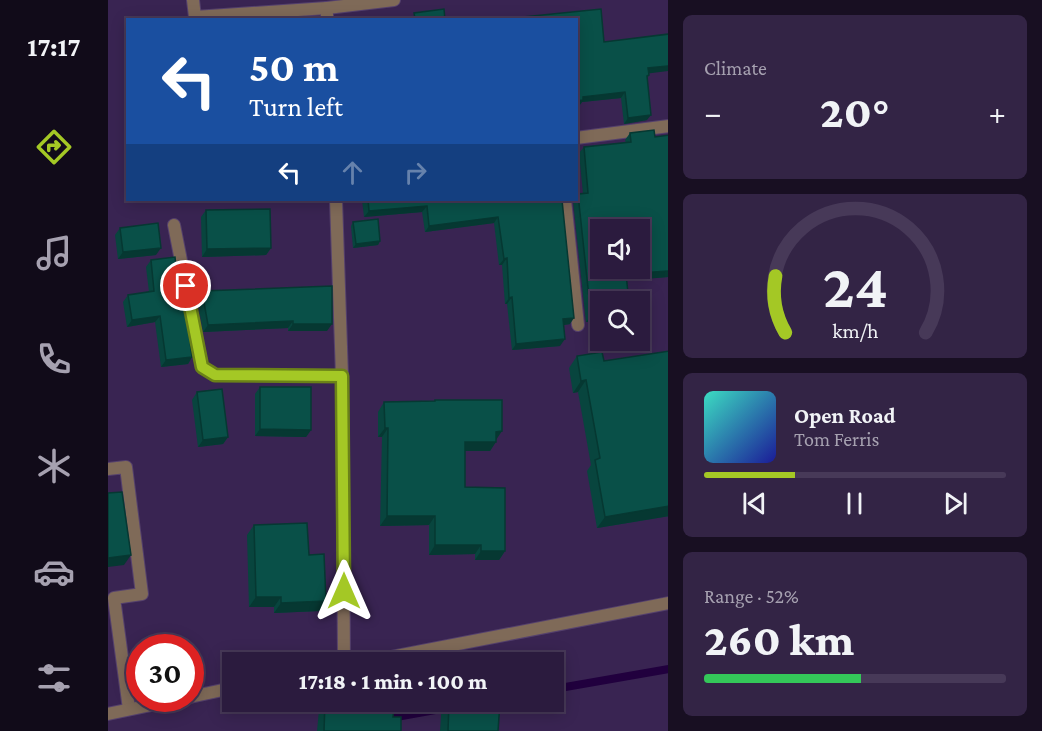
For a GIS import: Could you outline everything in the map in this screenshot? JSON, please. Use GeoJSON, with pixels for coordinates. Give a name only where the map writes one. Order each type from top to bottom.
{"type":"FeatureCollection","features":[{"type":"Feature","properties":{"kind":"street"},"geometry":{"type":"LineString","coordinates":[[193,0],[195,17],[304,5],[327,14],[394,0]]}},
{"type":"Feature","properties":{"kind":"street"},"geometry":{"type":"LineString","coordinates":[[578,138],[668,126]]}},
{"type":"Feature","properties":{"kind":"street"},"geometry":{"type":"LineString","coordinates":[[336,201],[342,376],[344,652]]}},
{"type":"Feature","properties":{"kind":"street"},"geometry":{"type":"LineString","coordinates":[[565,201],[578,325]]}},
{"type":"Feature","properties":{"kind":"street"},"geometry":{"type":"LineString","coordinates":[[174,225],[202,367],[215,375],[342,376]]}},
{"type":"Feature","properties":{"kind":"street"},"geometry":{"type":"LineString","coordinates":[[108,469],[126,467],[142,594],[114,598],[126,687]]}},
{"type":"Feature","properties":{"kind":"street"},"geometry":{"type":"LineString","coordinates":[[417,652],[668,603]]}},
{"type":"Feature","properties":{"kind":"street"},"geometry":{"type":"LineString","coordinates":[[204,694],[222,690]]}},
{"type":"Feature","properties":{"kind":"street"},"geometry":{"type":"LineString","coordinates":[[108,714],[126,710]]}},
{"type":"Feature","properties":{"kind":"building"},"geometry":{"type":"Polygon","coordinates":[[[444,9],[445,18],[415,18],[414,13],[444,9]]]}},
{"type":"Feature","properties":{"kind":"building"},"geometry":{"type":"Polygon","coordinates":[[[601,9],[604,42],[668,34],[668,66],[648,68],[651,115],[628,118],[625,92],[583,97],[583,100],[578,101],[578,18],[512,18],[601,9]]]}},
{"type":"Feature","properties":{"kind":"building"},"geometry":{"type":"Polygon","coordinates":[[[654,130],[655,137],[668,135],[668,271],[650,272],[650,219],[590,219],[590,279],[627,279],[628,291],[590,291],[590,307],[578,194],[588,193],[584,147],[631,142],[630,133],[654,130]]]}},
{"type":"Feature","properties":{"kind":"building"},"geometry":{"type":"Polygon","coordinates":[[[368,201],[562,201],[574,318],[563,319],[565,339],[516,344],[512,297],[509,298],[507,258],[504,259],[498,217],[429,226],[427,206],[369,211],[368,201]]]}},
{"type":"Feature","properties":{"kind":"building"},"geometry":{"type":"Polygon","coordinates":[[[270,209],[271,248],[207,249],[206,210],[270,209]]]}},
{"type":"Feature","properties":{"kind":"building"},"geometry":{"type":"Polygon","coordinates":[[[378,219],[380,241],[356,244],[353,222],[378,219]]]}},
{"type":"Feature","properties":{"kind":"building"},"geometry":{"type":"Polygon","coordinates":[[[158,223],[161,248],[123,252],[120,228],[158,223]]]}},
{"type":"Feature","properties":{"kind":"building"},"geometry":{"type":"Polygon","coordinates":[[[175,257],[179,292],[185,292],[191,326],[188,326],[192,357],[166,360],[160,316],[132,320],[128,295],[154,291],[151,260],[175,257]]]}},
{"type":"Feature","properties":{"kind":"building"},"geometry":{"type":"Polygon","coordinates":[[[332,286],[332,324],[293,324],[293,321],[208,325],[202,291],[332,286]]]}},
{"type":"Feature","properties":{"kind":"building"},"geometry":{"type":"Polygon","coordinates":[[[668,351],[668,506],[605,517],[595,460],[600,458],[586,380],[581,381],[577,356],[602,352],[604,361],[668,351]]]}},
{"type":"Feature","properties":{"kind":"building"},"geometry":{"type":"Polygon","coordinates":[[[260,387],[311,387],[311,430],[260,429],[260,387]]]}},
{"type":"Feature","properties":{"kind":"building"},"geometry":{"type":"Polygon","coordinates":[[[222,389],[228,437],[203,440],[197,392],[222,389]]]}},
{"type":"Feature","properties":{"kind":"building"},"geometry":{"type":"Polygon","coordinates":[[[502,400],[502,431],[496,432],[496,442],[465,442],[465,487],[505,488],[505,551],[481,551],[481,545],[435,545],[435,516],[387,516],[388,428],[385,428],[384,402],[502,400]]]}},
{"type":"Feature","properties":{"kind":"building"},"geometry":{"type":"Polygon","coordinates":[[[122,492],[131,555],[108,558],[108,493],[122,492]]]}},
{"type":"Feature","properties":{"kind":"building"},"geometry":{"type":"Polygon","coordinates":[[[307,523],[309,555],[324,554],[326,601],[281,603],[281,597],[256,597],[254,525],[307,523]]]}},
{"type":"Feature","properties":{"kind":"building"},"geometry":{"type":"Polygon","coordinates":[[[325,712],[393,712],[393,717],[401,717],[401,731],[324,731],[325,712]]]}},
{"type":"Feature","properties":{"kind":"building"},"geometry":{"type":"Polygon","coordinates":[[[449,712],[499,712],[498,731],[448,731],[449,712]]]}},
{"type":"Feature","properties":{"kind":"waterway"},"geometry":{"type":"LineString","coordinates":[[564,687],[668,669]]}},
{"type":"Feature","properties":{"kind":"waterway"},"geometry":{"type":"LineString","coordinates":[[385,719],[424,712]]}},
{"type":"Feature","properties":{"kind":"route"},"geometry":{"type":"LineString","coordinates":[[186,286],[202,367],[215,375],[342,376],[344,591]]}}]}
